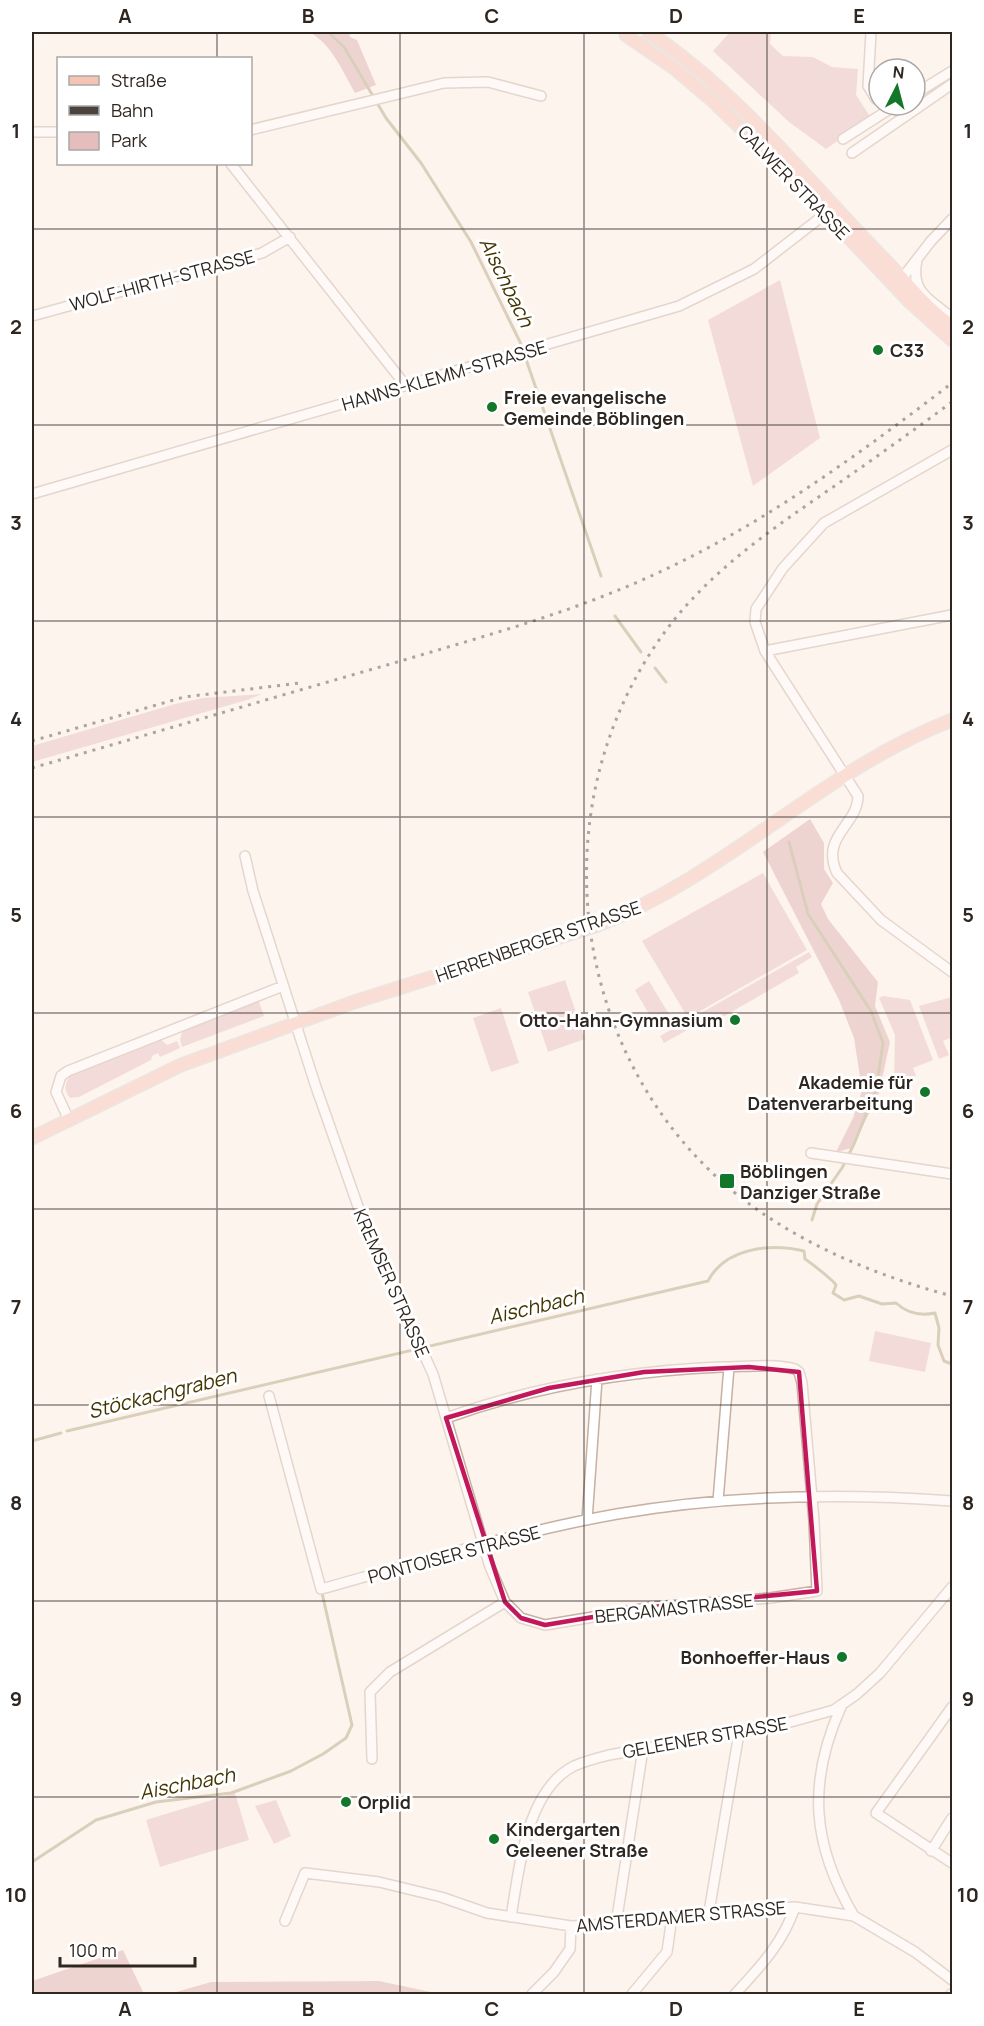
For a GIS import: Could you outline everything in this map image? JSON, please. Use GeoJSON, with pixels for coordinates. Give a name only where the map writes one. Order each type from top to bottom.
{"type":"FeatureCollection","features":[{"type":"Feature","properties":{"kind":"main road","name":"CALWER STRASSE"},"geometry":{"type":"LineString","coordinates":[[648,32],[695,66],[739,106],[829,211]]}},
{"type":"Feature","properties":{"kind":"main road","name":"CALWER STRASSE"},"geometry":{"type":"LineString","coordinates":[[627,33],[712,100],[948,324],[952,340]]}},
{"type":"Feature","properties":{"kind":"main road","name":"HERRENBERGER STRASSE"},"geometry":{"type":"LineString","coordinates":[[32,1138],[181,1065],[295,1022],[598,925],[632,911],[705,871],[845,775],[896,746],[952,720]]}},
{"type":"Feature","properties":{"kind":"street"},"geometry":{"type":"LineString","coordinates":[[870,57],[871,32]]}},
{"type":"Feature","properties":{"kind":"street"},"geometry":{"type":"LineString","coordinates":[[927,87],[952,71]]}},
{"type":"Feature","properties":{"kind":"street"},"geometry":{"type":"LineString","coordinates":[[252,130],[444,82],[472,81],[503,85],[541,96]]}},
{"type":"Feature","properties":{"kind":"street"},"geometry":{"type":"LineString","coordinates":[[852,153],[952,84]]}},
{"type":"Feature","properties":{"kind":"street"},"geometry":{"type":"LineString","coordinates":[[843,140],[878,117]]}},
{"type":"Feature","properties":{"kind":"street"},"geometry":{"type":"LineString","coordinates":[[32,132],[57,132]]}},
{"type":"Feature","properties":{"kind":"street"},"geometry":{"type":"LineString","coordinates":[[232,165],[406,386]]}},
{"type":"Feature","properties":{"kind":"street","name":"HANNS-KLEMM-STRASSE"},"geometry":{"type":"LineString","coordinates":[[32,494],[670,309],[725,285],[754,269],[829,211]]}},
{"type":"Feature","properties":{"kind":"street"},"geometry":{"type":"LineString","coordinates":[[904,282],[918,258],[952,219]]}},
{"type":"Feature","properties":{"kind":"street","name":"WOLF-HIRTH-STRASSE"},"geometry":{"type":"LineString","coordinates":[[32,316],[262,252],[290,237]]}},
{"type":"Feature","properties":{"kind":"street"},"geometry":{"type":"LineString","coordinates":[[952,450],[824,523],[783,568],[756,609],[755,622],[765,651],[856,790],[858,804],[837,835],[834,845],[833,865],[837,873],[881,920],[952,972]]}},
{"type":"Feature","properties":{"kind":"street"},"geometry":{"type":"LineString","coordinates":[[765,651],[952,615]]}},
{"type":"Feature","properties":{"kind":"street"},"geometry":{"type":"LineString","coordinates":[[245,856],[295,1022]]}},
{"type":"Feature","properties":{"kind":"street"},"geometry":{"type":"LineString","coordinates":[[69,1120],[56,1092],[61,1076],[68,1071],[283,986]]}},
{"type":"Feature","properties":{"kind":"street","name":"KREMSER STRASSE"},"geometry":{"type":"LineString","coordinates":[[295,1022],[370,1240],[424,1354],[446,1418],[483,1545]]}},
{"type":"Feature","properties":{"kind":"street"},"geometry":{"type":"LineString","coordinates":[[811,1153],[952,1174]]}},
{"type":"Feature","properties":{"kind":"street"},"geometry":{"type":"LineString","coordinates":[[446,1418],[514,1397],[597,1379],[644,1372],[729,1367],[791,1368],[799,1372],[812,1496]]}},
{"type":"Feature","properties":{"kind":"street"},"geometry":{"type":"LineString","coordinates":[[718,1501],[729,1367]]}},
{"type":"Feature","properties":{"kind":"street"},"geometry":{"type":"LineString","coordinates":[[587,1520],[597,1379]]}},
{"type":"Feature","properties":{"kind":"street","name":"PONTOISER STRASSE"},"geometry":{"type":"LineString","coordinates":[[268,1396],[321,1589],[483,1545],[587,1520],[718,1501],[812,1496],[952,1501]]}},
{"type":"Feature","properties":{"kind":"street","name":"BERGAMASTRASSE"},"geometry":{"type":"LineString","coordinates":[[505,1602],[521,1618],[545,1625],[653,1607],[770,1598],[817,1591],[812,1496]]}},
{"type":"Feature","properties":{"kind":"street"},"geometry":{"type":"LineString","coordinates":[[372,1759],[370,1692],[390,1672],[505,1602],[483,1545]]}},
{"type":"Feature","properties":{"kind":"street","name":"GELEENER STRASSE"},"geometry":{"type":"LineString","coordinates":[[511,1917],[529,1828],[548,1789],[562,1774],[581,1763],[643,1749],[787,1723],[841,1707],[885,1668],[952,1587]]}},
{"type":"Feature","properties":{"kind":"street"},"geometry":{"type":"LineString","coordinates":[[841,1707],[822,1765],[816,1801],[822,1844],[838,1889],[854,1916]]}},
{"type":"Feature","properties":{"kind":"street"},"geometry":{"type":"LineString","coordinates":[[951,1713],[876,1813],[952,1863]]}},
{"type":"Feature","properties":{"kind":"street"},"geometry":{"type":"LineString","coordinates":[[709,1912],[739,1733]]}},
{"type":"Feature","properties":{"kind":"street"},"geometry":{"type":"LineString","coordinates":[[616,1924],[643,1749]]}},
{"type":"Feature","properties":{"kind":"street"},"geometry":{"type":"LineString","coordinates":[[931,1851],[952,1818]]}},
{"type":"Feature","properties":{"kind":"street","name":"AMSTERDAMER STRASSE"},"geometry":{"type":"LineString","coordinates":[[285,1921],[305,1873],[379,1882],[441,1897],[486,1913],[571,1926],[616,1924],[709,1912],[795,1907],[854,1916],[915,1952],[952,1980]]}},
{"type":"Feature","properties":{"kind":"street"},"geometry":{"type":"LineString","coordinates":[[735,1995],[774,1952],[787,1930],[795,1907]]}},
{"type":"Feature","properties":{"kind":"street"},"geometry":{"type":"LineString","coordinates":[[632,1995],[667,1952],[672,1917]]}},
{"type":"Feature","properties":{"kind":"street"},"geometry":{"type":"LineString","coordinates":[[532,1995],[554,1972],[570,1949],[571,1926]]}},
{"type":"Feature","properties":{"kind":"highlighted area"},"geometry":{"type":"Polygon","coordinates":[[[749,1367],[799,1372],[817,1591],[653,1607],[545,1625],[521,1618],[505,1602],[446,1418],[549,1388],[644,1372],[749,1367]]]}},
{"type":"Feature","properties":{"kind":"green space"},"geometry":{"type":"Polygon","coordinates":[[[730,32],[771,32],[770,44],[783,56],[813,57],[832,67],[858,69],[856,95],[867,112],[867,117],[871,118],[826,149],[789,122],[713,51],[730,32]]]}},
{"type":"Feature","properties":{"kind":"green space"},"geometry":{"type":"Polygon","coordinates":[[[780,280],[820,438],[753,486],[708,320],[780,280]]]}},
{"type":"Feature","properties":{"kind":"green space"},"geometry":{"type":"Polygon","coordinates":[[[262,694],[32,762],[32,746],[175,704],[203,698],[262,694]]]}},
{"type":"Feature","properties":{"kind":"green space"},"geometry":{"type":"Polygon","coordinates":[[[763,873],[807,950],[688,1018],[642,941],[763,873]]]}},
{"type":"Feature","properties":{"kind":"green space"},"geometry":{"type":"Polygon","coordinates":[[[809,952],[812,957],[796,967],[799,973],[707,1026],[703,1021],[664,1043],[660,1036],[809,952]]]}},
{"type":"Feature","properties":{"kind":"green space"},"geometry":{"type":"Polygon","coordinates":[[[565,980],[585,1039],[548,1052],[528,992],[565,980]]]}},
{"type":"Feature","properties":{"kind":"green space"},"geometry":{"type":"Polygon","coordinates":[[[649,981],[672,1019],[657,1028],[635,990],[649,981]]]}},
{"type":"Feature","properties":{"kind":"green space"},"geometry":{"type":"Polygon","coordinates":[[[883,996],[910,1000],[933,1060],[913,1068],[916,1076],[894,1085],[895,1035],[879,998],[883,996]]]}},
{"type":"Feature","properties":{"kind":"green space"},"geometry":{"type":"Polygon","coordinates":[[[952,997],[952,1037],[943,1041],[949,1055],[939,1059],[919,1006],[952,997]]]}},
{"type":"Feature","properties":{"kind":"green space"},"geometry":{"type":"Polygon","coordinates":[[[258,999],[264,1016],[182,1047],[180,1039],[183,1029],[258,999]]]}},
{"type":"Feature","properties":{"kind":"green space"},"geometry":{"type":"Polygon","coordinates":[[[501,1008],[519,1063],[491,1072],[473,1018],[501,1008]]]}},
{"type":"Feature","properties":{"kind":"green space"},"geometry":{"type":"Polygon","coordinates":[[[160,1039],[167,1045],[177,1041],[180,1048],[160,1057],[158,1053],[152,1056],[151,1060],[79,1097],[70,1098],[66,1092],[67,1080],[71,1075],[160,1039]]]}},
{"type":"Feature","properties":{"kind":"green space"},"geometry":{"type":"Polygon","coordinates":[[[875,1331],[931,1343],[925,1372],[869,1361],[875,1331]]]}},
{"type":"Feature","properties":{"kind":"green space"},"geometry":{"type":"Polygon","coordinates":[[[235,1793],[249,1840],[160,1867],[146,1820],[235,1793]]]}},
{"type":"Feature","properties":{"kind":"green space"},"geometry":{"type":"Polygon","coordinates":[[[276,1800],[291,1836],[274,1844],[255,1806],[276,1800]]]}},
{"type":"Feature","properties":{"kind":"shaded area"},"geometry":{"type":"Polygon","coordinates":[[[309,32],[349,32],[350,37],[357,40],[376,85],[355,93],[341,67],[324,43],[309,32]]]}},
{"type":"Feature","properties":{"kind":"shaded area"},"geometry":{"type":"Polygon","coordinates":[[[810,819],[824,843],[824,869],[833,883],[821,904],[828,919],[878,982],[875,1006],[890,1042],[879,1093],[852,1148],[836,1152],[853,1118],[862,1090],[854,1038],[839,1000],[763,852],[810,819]]]}},
{"type":"Feature","properties":{"kind":"shaded area"},"geometry":{"type":"Polygon","coordinates":[[[123,1950],[144,1994],[32,1994],[32,1981],[123,1950]]]}},
{"type":"Feature","properties":{"kind":"shaded area"},"geometry":{"type":"Polygon","coordinates":[[[379,1981],[431,1992],[431,1994],[169,1994],[211,1982],[379,1981]]]}},
{"type":"Feature","properties":{"kind":"waterway","name":"Aischbach"},"geometry":{"type":"LineString","coordinates":[[328,32],[344,47],[386,118],[421,163],[471,242],[520,342],[601,576]]}},
{"type":"Feature","properties":{"kind":"waterway","name":"Aischbach"},"geometry":{"type":"LineString","coordinates":[[615,616],[641,652]]}},
{"type":"Feature","properties":{"kind":"waterway","name":"Aischbach"},"geometry":{"type":"LineString","coordinates":[[655,668],[666,682]]}},
{"type":"Feature","properties":{"kind":"waterway","name":"Aischbach"},"geometry":{"type":"LineString","coordinates":[[789,842],[808,914],[871,1011],[883,1043],[876,1090],[854,1144],[842,1168],[817,1204],[812,1220]]}},
{"type":"Feature","properties":{"kind":"waterway","name":"Aischbach"},"geometry":{"type":"LineString","coordinates":[[67,1431],[708,1281],[725,1261],[763,1248],[804,1251],[805,1259],[836,1285],[833,1293],[844,1300],[859,1296],[882,1304],[896,1303],[914,1313],[935,1313],[939,1328],[938,1345],[944,1361],[952,1364]]}},
{"type":"Feature","properties":{"kind":"waterway","name":"Stöckachgraben"},"geometry":{"type":"LineString","coordinates":[[32,1441],[61,1433]]}},
{"type":"Feature","properties":{"kind":"waterway","name":"Aischbach"},"geometry":{"type":"LineString","coordinates":[[32,1862],[96,1820],[156,1802],[231,1793],[291,1771],[323,1754],[346,1738],[352,1725],[322,1593]]}},
{"type":"Feature","properties":{"kind":"railway"},"geometry":{"type":"LineString","coordinates":[[32,768],[493,634],[597,599],[631,585],[703,551],[777,507],[849,460],[952,383]]}},
{"type":"Feature","properties":{"kind":"railway"},"geometry":{"type":"LineString","coordinates":[[952,402],[746,550],[704,587],[667,629],[625,698],[599,772],[587,850],[590,928],[607,1004],[638,1075],[682,1141],[740,1197],[789,1230],[868,1269],[952,1296]]}},
{"type":"Feature","properties":{"kind":"railway"},"geometry":{"type":"LineString","coordinates":[[32,741],[184,697],[300,683]]}},
{"type":"Feature","properties":{"kind":"place","name":"C33"},"geometry":{"type":"Point","coordinates":[878,350]}},
{"type":"Feature","properties":{"kind":"place","name":"Freie evangelische Gemeinde Böblingen"},"geometry":{"type":"Point","coordinates":[492,407]}},
{"type":"Feature","properties":{"kind":"place","name":"Otto-Hahn-Gymnasium"},"geometry":{"type":"Point","coordinates":[735,1020]}},
{"type":"Feature","properties":{"kind":"place","name":"Akademie für Datenverarbeitung"},"geometry":{"type":"Point","coordinates":[925,1092]}},
{"type":"Feature","properties":{"kind":"place","name":"Böblingen Danziger Straße"},"geometry":{"type":"Point","coordinates":[727,1181]}},
{"type":"Feature","properties":{"kind":"place","name":"Bonhoeffer-Haus"},"geometry":{"type":"Point","coordinates":[842,1657]}},
{"type":"Feature","properties":{"kind":"place","name":"Orplid"},"geometry":{"type":"Point","coordinates":[346,1802]}},
{"type":"Feature","properties":{"kind":"place","name":"Kindergarten Geleener Straße"},"geometry":{"type":"Point","coordinates":[494,1839]}}]}
